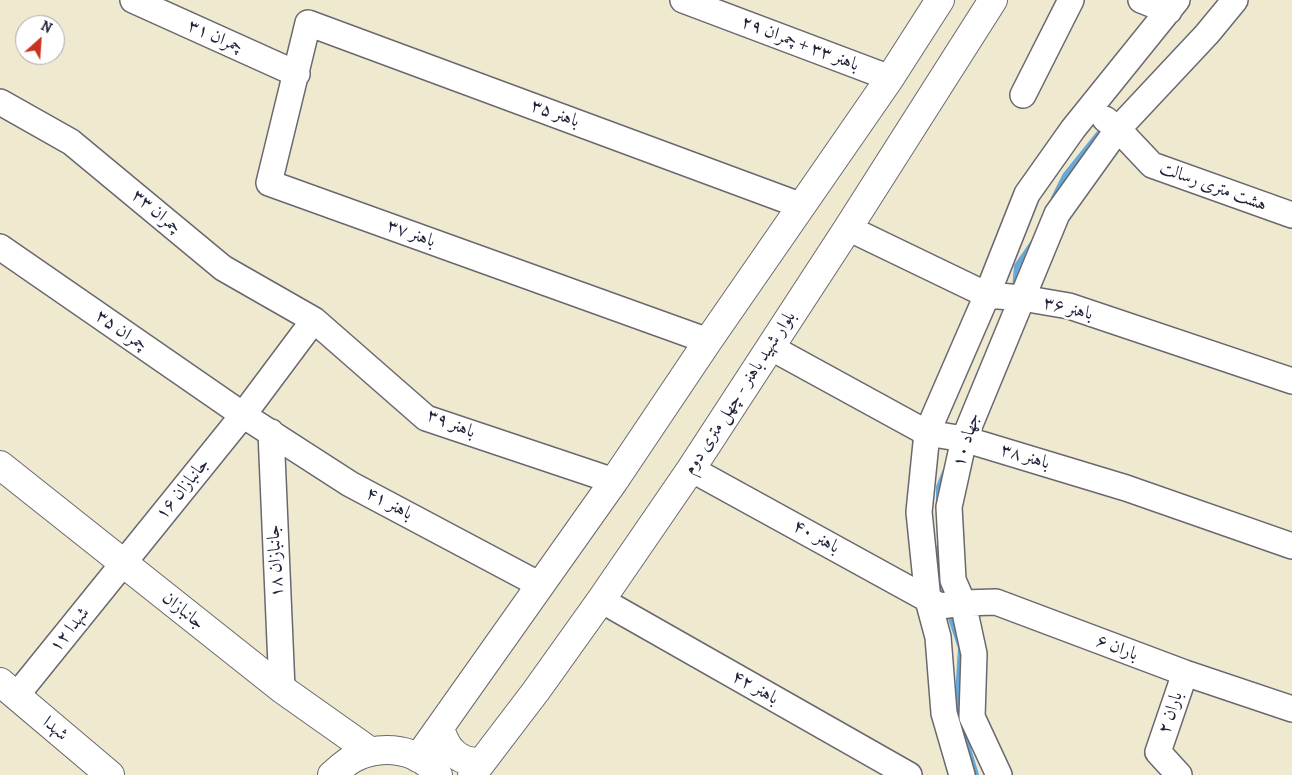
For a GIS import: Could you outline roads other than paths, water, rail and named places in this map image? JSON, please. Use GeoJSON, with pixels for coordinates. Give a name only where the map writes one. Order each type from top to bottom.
{"type":"FeatureCollection","features":[{"type":"Feature","properties":{"kind":"street","name":"چمران ۳۱"},"geometry":{"type":"LineString","coordinates":[[133,0],[296,74]]}},
{"type":"Feature","properties":{"kind":"street","name":"باهنر ۳۳ + چمران ۲۹"},"geometry":{"type":"LineString","coordinates":[[683,0],[890,78]]}},
{"type":"Feature","properties":{"kind":"street"},"geometry":{"type":"LineString","coordinates":[[332,775],[352,758],[383,749],[402,750],[428,766],[440,728],[614,481],[708,341],[890,78],[940,0]]}},
{"type":"Feature","properties":{"kind":"street","name":"بلوار شهید باهنر - چهل متری دوم"},"geometry":{"type":"LineString","coordinates":[[476,769],[536,691],[691,469],[848,228],[993,0]]}},
{"type":"Feature","properties":{"kind":"street"},"geometry":{"type":"LineString","coordinates":[[1023,95],[1071,0]]}},
{"type":"Feature","properties":{"kind":"street"},"geometry":{"type":"LineString","coordinates":[[962,775],[944,713],[938,637],[946,603],[919,512],[927,433],[987,295],[1027,194],[1073,130],[1173,6],[1140,0]]}},
{"type":"Feature","properties":{"kind":"street","name":"جهاد ۱۰"},"geometry":{"type":"LineString","coordinates":[[999,775],[972,717],[974,654],[946,603],[954,580],[950,508],[964,438],[1057,214],[1118,129],[1207,34],[1235,0]]}},
{"type":"Feature","properties":{"kind":"street","name":"باهنر ۳۷"},"geometry":{"type":"LineString","coordinates":[[308,23],[269,183],[708,341]]}},
{"type":"Feature","properties":{"kind":"street","name":"باهنر ۳۵"},"geometry":{"type":"LineString","coordinates":[[308,23],[802,206]]}},
{"type":"Feature","properties":{"kind":"street","name":"چمران ۳۳"},"geometry":{"type":"LineString","coordinates":[[0,102],[71,142],[224,268],[314,320]]}},
{"type":"Feature","properties":{"kind":"street","name":"هشت متری رسالت"},"geometry":{"type":"LineString","coordinates":[[1091,107],[1118,129],[1152,165],[1292,215]]}},
{"type":"Feature","properties":{"kind":"street","name":"باهنر ۳۶"},"geometry":{"type":"LineString","coordinates":[[848,228],[987,295],[1022,298],[1069,306],[1292,381]]}},
{"type":"Feature","properties":{"kind":"street","name":"چمران ۳۵"},"geometry":{"type":"LineString","coordinates":[[0,247],[242,415]]}},
{"type":"Feature","properties":{"kind":"street","name":"جانبازان ۱۶"},"geometry":{"type":"LineString","coordinates":[[124,563],[242,415],[314,320]]}},
{"type":"Feature","properties":{"kind":"street","name":"باهنر ۳۹"},"geometry":{"type":"LineString","coordinates":[[314,320],[426,418],[614,481]]}},
{"type":"Feature","properties":{"kind":"street","name":"باهنر ۳۸"},"geometry":{"type":"LineString","coordinates":[[770,347],[927,433],[964,438],[1126,488],[1292,546]]}},
{"type":"Feature","properties":{"kind":"street","name":"باهنر ۴۱"},"geometry":{"type":"LineString","coordinates":[[242,415],[350,484],[540,585]]}},
{"type":"Feature","properties":{"kind":"street","name":"جانبازان ۱۸"},"geometry":{"type":"LineString","coordinates":[[270,432],[282,689]]}},
{"type":"Feature","properties":{"kind":"street","name":"جانبازان"},"geometry":{"type":"LineString","coordinates":[[0,465],[282,689],[371,752]]}},
{"type":"Feature","properties":{"kind":"street","name":"باهنر ۴۰"},"geometry":{"type":"LineString","coordinates":[[691,469],[946,603]]}},
{"type":"Feature","properties":{"kind":"street","name":"شهدا ۱۲"},"geometry":{"type":"LineString","coordinates":[[8,689],[124,563]]}},
{"type":"Feature","properties":{"kind":"street","name":"باهنر ۴۲"},"geometry":{"type":"LineString","coordinates":[[600,600],[909,775]]}},
{"type":"Feature","properties":{"kind":"street","name":"باران ۶"},"geometry":{"type":"LineString","coordinates":[[946,603],[996,602],[1184,673],[1292,708]]}},
{"type":"Feature","properties":{"kind":"street","name":"باران ۲"},"geometry":{"type":"LineString","coordinates":[[1179,775],[1158,752],[1184,673]]}},
{"type":"Feature","properties":{"kind":"street","name":"شهدا"},"geometry":{"type":"LineString","coordinates":[[8,689],[105,773]]}},
{"type":"Feature","properties":{"kind":"street"},"geometry":{"type":"LineString","coordinates":[[440,728],[443,738],[452,752],[476,769]]}},
{"type":"Feature","properties":{"kind":"waterway"},"geometry":{"type":"LineString","coordinates":[[1054,198],[1065,176],[1106,125]]}},
{"type":"Feature","properties":{"kind":"waterway"},"geometry":{"type":"LineString","coordinates":[[1015,289],[1017,266],[1033,243]]}},
{"type":"Feature","properties":{"kind":"waterway"},"geometry":{"type":"LineString","coordinates":[[939,503],[939,487],[945,472]]}},
{"type":"Feature","properties":{"kind":"waterway"},"geometry":{"type":"LineString","coordinates":[[939,548],[939,581],[945,600]]}},
{"type":"Feature","properties":{"kind":"waterway"},"geometry":{"type":"LineString","coordinates":[[948,609],[961,648],[957,712],[976,775]]}}]}
